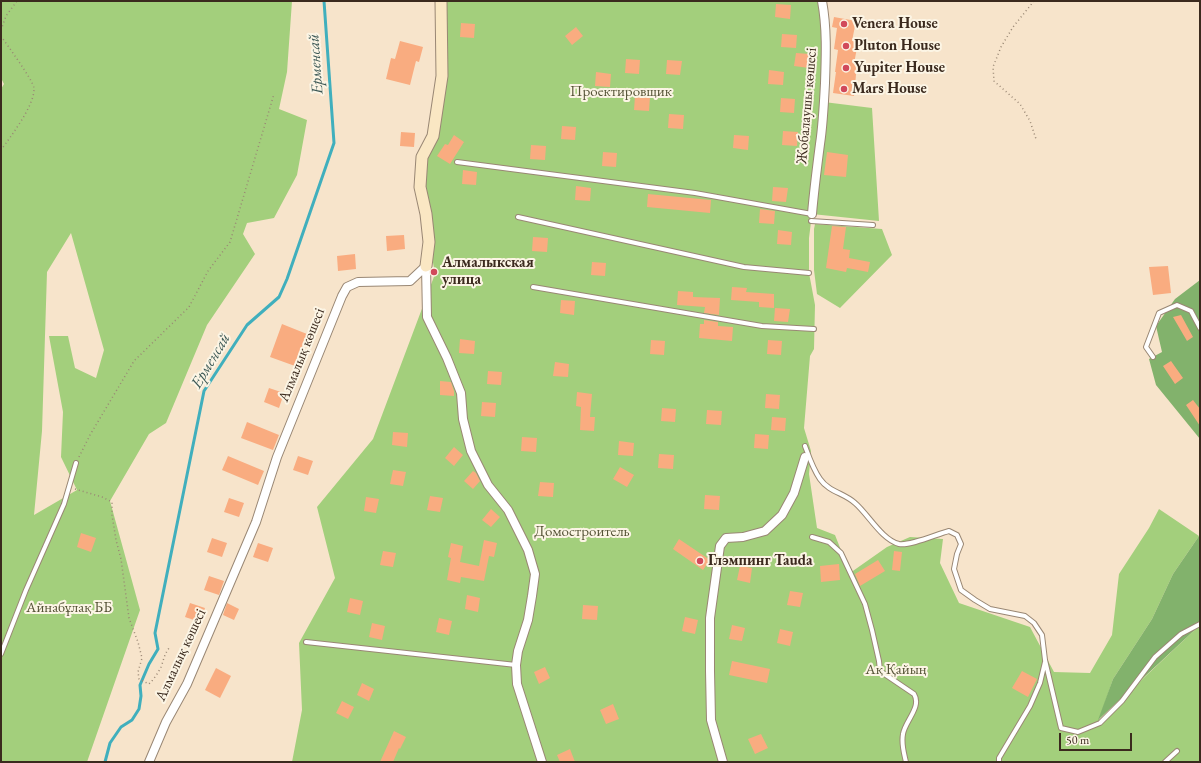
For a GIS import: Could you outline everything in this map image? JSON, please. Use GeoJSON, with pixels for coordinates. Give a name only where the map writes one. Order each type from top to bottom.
{"type":"FeatureCollection","features":[{"type":"Feature","properties":{"kind":"street"},"geometry":{"type":"LineString","coordinates":[[441,1],[442,76],[433,136],[422,158],[420,186],[426,214],[429,242],[426,266],[427,317],[447,358],[461,393],[463,419],[471,451],[488,484],[508,510],[528,550],[535,574],[528,620],[518,651],[516,665],[517,684],[542,762]]}},
{"type":"Feature","properties":{"kind":"street","name":"Жобалаушы көшесі"},"geometry":{"type":"LineString","coordinates":[[811,218],[820,144],[825,76],[826,39],[825,16],[822,1]]}},
{"type":"Feature","properties":{"kind":"street","name":"Алмалық көшесі"},"geometry":{"type":"LineString","coordinates":[[149,762],[166,722],[187,684],[256,522],[277,457],[347,287],[358,282],[410,281],[426,266]]}},
{"type":"Feature","properties":{"kind":"street"},"geometry":{"type":"LineString","coordinates":[[723,762],[711,720],[710,671],[710,618],[720,546],[726,538],[742,537],[765,532],[782,515],[794,493],[805,457]]}},
{"type":"Feature","properties":{"kind":"lane"},"geometry":{"type":"LineString","coordinates":[[457,162],[695,193],[811,218],[873,225]]}},
{"type":"Feature","properties":{"kind":"lane"},"geometry":{"type":"LineString","coordinates":[[518,217],[744,267],[809,273]]}},
{"type":"Feature","properties":{"kind":"lane"},"geometry":{"type":"LineString","coordinates":[[533,287],[762,326],[814,329]]}},
{"type":"Feature","properties":{"kind":"lane"},"geometry":{"type":"LineString","coordinates":[[1153,357],[1146,347],[1159,313],[1177,305],[1191,311],[1200,328]]}},
{"type":"Feature","properties":{"kind":"lane"},"geometry":{"type":"LineString","coordinates":[[805,446],[815,472],[820,480],[831,489],[854,501],[887,538],[899,544],[909,543],[949,531],[957,536],[961,544],[954,569],[961,590],[990,609],[1025,616],[1034,623],[1042,634],[1045,660],[1061,728],[1078,732],[1100,723],[1122,702],[1155,657],[1181,634],[1200,624]]}},
{"type":"Feature","properties":{"kind":"lane"},"geometry":{"type":"LineString","coordinates":[[1,654],[26,590],[64,504],[76,463]]}},
{"type":"Feature","properties":{"kind":"lane"},"geometry":{"type":"LineString","coordinates":[[812,537],[829,542],[841,553],[865,604],[879,661],[880,671],[914,694],[916,698],[917,703],[902,735],[902,745],[906,762]]}},
{"type":"Feature","properties":{"kind":"lane"},"geometry":{"type":"LineString","coordinates":[[306,642],[516,665]]}},
{"type":"Feature","properties":{"kind":"lane"},"geometry":{"type":"LineString","coordinates":[[999,762],[1003,752],[1030,706],[1040,684],[1045,660]]}},
{"type":"Feature","properties":{"kind":"lane"},"geometry":{"type":"LineString","coordinates":[[1165,762],[1177,751]]}},
{"type":"Feature","properties":{"kind":"path"},"geometry":{"type":"LineString","coordinates":[[1,30],[6,16],[17,1]]}},
{"type":"Feature","properties":{"kind":"path"},"geometry":{"type":"LineString","coordinates":[[1034,1],[1013,27],[1001,47],[993,67],[994,81],[1020,104],[1030,121],[1036,139]]}},
{"type":"Feature","properties":{"kind":"path"},"geometry":{"type":"LineString","coordinates":[[1,36],[20,62],[34,87],[32,100],[15,130],[1,150]]}},
{"type":"Feature","properties":{"kind":"path"},"geometry":{"type":"LineString","coordinates":[[76,463],[90,435],[134,361],[189,307],[208,271],[230,242],[274,94]]}},
{"type":"Feature","properties":{"kind":"path"},"geometry":{"type":"LineString","coordinates":[[69,488],[102,497],[112,502],[112,515],[121,559],[129,618],[142,658],[138,672],[139,679],[149,684],[158,674],[165,654],[169,648]]}},
{"type":"Feature","properties":{"kind":"green space","name":"Айнабұлақ ББ"},"geometry":{"type":"Polygon","coordinates":[[[1,1],[292,1],[287,72],[279,109],[307,120],[297,175],[274,218],[247,223],[243,234],[255,254],[207,325],[166,423],[149,434],[110,501],[140,610],[87,762],[1,762],[1,89],[4,84],[1,78],[1,1]],[[71,233],[47,272],[42,431],[34,515],[77,490],[61,457],[63,412],[49,336],[68,336],[75,368],[96,378],[104,350],[71,233]]]}},
{"type":"Feature","properties":{"kind":"green space","name":"Домостроитель"},"geometry":{"type":"Polygon","coordinates":[[[441,1],[822,1],[824,102],[872,108],[879,221],[812,214],[809,238],[809,273],[815,305],[814,349],[810,356],[804,428],[811,451],[809,474],[817,528],[835,535],[850,573],[887,547],[910,537],[943,539],[940,563],[959,603],[1030,627],[1054,672],[1090,673],[1112,635],[1119,574],[1149,528],[1159,509],[1199,536],[1173,574],[1152,619],[1113,679],[1099,720],[1200,625],[1200,762],[292,762],[302,710],[299,643],[335,578],[317,507],[373,439],[435,274],[420,187],[433,136],[441,1]]]}},
{"type":"Feature","properties":{"kind":"green space"},"geometry":{"type":"Polygon","coordinates":[[[815,224],[882,229],[892,255],[840,308],[817,294],[814,270],[815,224]]]}},
{"type":"Feature","properties":{"kind":"green space"},"geometry":{"type":"Polygon","coordinates":[[[1200,280],[1200,439],[1156,385],[1149,359],[1162,352],[1156,326],[1175,299],[1200,280]]]}},
{"type":"Feature","properties":{"kind":"green space"},"geometry":{"type":"Polygon","coordinates":[[[1199,536],[1200,625],[1098,720],[1113,679],[1152,619],[1173,574],[1199,536]]]}},
{"type":"Feature","properties":{"kind":"building"},"geometry":{"type":"Polygon","coordinates":[[[776,4],[791,5],[790,19],[775,17],[776,4]]]}},
{"type":"Feature","properties":{"kind":"building"},"geometry":{"type":"Polygon","coordinates":[[[834,17],[856,21],[852,41],[858,42],[854,64],[857,64],[854,96],[833,93],[838,50],[834,49],[837,28],[832,27],[834,17]]]}},
{"type":"Feature","properties":{"kind":"building"},"geometry":{"type":"Polygon","coordinates":[[[461,23],[475,24],[474,38],[460,37],[461,23]]]}},
{"type":"Feature","properties":{"kind":"building"},"geometry":{"type":"Polygon","coordinates":[[[576,27],[583,36],[572,45],[565,36],[576,27]]]}},
{"type":"Feature","properties":{"kind":"building"},"geometry":{"type":"Polygon","coordinates":[[[782,34],[797,35],[796,48],[781,47],[782,34]]]}},
{"type":"Feature","properties":{"kind":"building"},"geometry":{"type":"Polygon","coordinates":[[[400,41],[423,47],[419,62],[416,61],[410,85],[386,79],[391,58],[395,59],[400,41]]]}},
{"type":"Feature","properties":{"kind":"building"},"geometry":{"type":"Polygon","coordinates":[[[796,53],[810,54],[809,68],[794,66],[796,53]]]}},
{"type":"Feature","properties":{"kind":"building"},"geometry":{"type":"Polygon","coordinates":[[[626,59],[640,60],[639,74],[625,73],[626,59]]]}},
{"type":"Feature","properties":{"kind":"building"},"geometry":{"type":"Polygon","coordinates":[[[667,60],[682,61],[680,75],[666,74],[667,60]]]}},
{"type":"Feature","properties":{"kind":"building"},"geometry":{"type":"Polygon","coordinates":[[[769,70],[784,72],[783,85],[768,84],[769,70]]]}},
{"type":"Feature","properties":{"kind":"building"},"geometry":{"type":"Polygon","coordinates":[[[596,72],[611,74],[610,87],[595,86],[596,72]]]}},
{"type":"Feature","properties":{"kind":"building"},"geometry":{"type":"Polygon","coordinates":[[[635,96],[650,97],[649,111],[634,110],[635,96]]]}},
{"type":"Feature","properties":{"kind":"building"},"geometry":{"type":"Polygon","coordinates":[[[781,98],[795,99],[794,113],[780,112],[781,98]]]}},
{"type":"Feature","properties":{"kind":"building"},"geometry":{"type":"Polygon","coordinates":[[[669,114],[684,115],[683,129],[668,128],[669,114]]]}},
{"type":"Feature","properties":{"kind":"building"},"geometry":{"type":"Polygon","coordinates":[[[562,126],[576,127],[575,140],[561,139],[562,126]]]}},
{"type":"Feature","properties":{"kind":"building"},"geometry":{"type":"Polygon","coordinates":[[[783,131],[798,132],[797,146],[782,145],[783,131]]]}},
{"type":"Feature","properties":{"kind":"building"},"geometry":{"type":"Polygon","coordinates":[[[401,132],[415,133],[414,147],[400,146],[401,132]]]}},
{"type":"Feature","properties":{"kind":"building"},"geometry":{"type":"Polygon","coordinates":[[[454,135],[464,142],[450,164],[437,156],[445,144],[448,145],[454,135]]]}},
{"type":"Feature","properties":{"kind":"building"},"geometry":{"type":"Polygon","coordinates":[[[734,135],[749,136],[748,150],[733,148],[734,135]]]}},
{"type":"Feature","properties":{"kind":"building"},"geometry":{"type":"Polygon","coordinates":[[[531,145],[546,146],[545,160],[530,159],[531,145]]]}},
{"type":"Feature","properties":{"kind":"building"},"geometry":{"type":"Polygon","coordinates":[[[603,152],[617,153],[616,167],[602,166],[603,152]]]}},
{"type":"Feature","properties":{"kind":"building"},"geometry":{"type":"Polygon","coordinates":[[[827,152],[848,155],[846,177],[824,175],[827,152]]]}},
{"type":"Feature","properties":{"kind":"building"},"geometry":{"type":"Polygon","coordinates":[[[463,170],[477,172],[476,185],[462,184],[463,170]]]}},
{"type":"Feature","properties":{"kind":"building"},"geometry":{"type":"Polygon","coordinates":[[[576,186],[591,188],[590,201],[575,200],[576,186]]]}},
{"type":"Feature","properties":{"kind":"building"},"geometry":{"type":"Polygon","coordinates":[[[773,187],[788,188],[786,202],[772,201],[773,187]]]}},
{"type":"Feature","properties":{"kind":"building"},"geometry":{"type":"Polygon","coordinates":[[[648,194],[711,200],[710,213],[647,207],[648,194]]]}},
{"type":"Feature","properties":{"kind":"building"},"geometry":{"type":"Polygon","coordinates":[[[760,209],[775,211],[774,224],[759,223],[760,209]]]}},
{"type":"Feature","properties":{"kind":"building"},"geometry":{"type":"Polygon","coordinates":[[[832,226],[846,227],[843,249],[850,250],[849,258],[870,262],[868,272],[847,268],[846,272],[826,268],[832,226]]]}},
{"type":"Feature","properties":{"kind":"building"},"geometry":{"type":"Polygon","coordinates":[[[778,230],[792,232],[791,245],[777,244],[778,230]]]}},
{"type":"Feature","properties":{"kind":"building"},"geometry":{"type":"Polygon","coordinates":[[[404,235],[405,249],[387,251],[386,236],[404,235]]]}},
{"type":"Feature","properties":{"kind":"building"},"geometry":{"type":"Polygon","coordinates":[[[533,237],[548,238],[547,252],[532,251],[533,237]]]}},
{"type":"Feature","properties":{"kind":"building"},"geometry":{"type":"Polygon","coordinates":[[[355,254],[356,269],[338,271],[337,256],[355,254]]]}},
{"type":"Feature","properties":{"kind":"building"},"geometry":{"type":"Polygon","coordinates":[[[592,262],[606,263],[605,276],[591,275],[592,262]]]}},
{"type":"Feature","properties":{"kind":"building"},"geometry":{"type":"Polygon","coordinates":[[[1168,266],[1171,293],[1153,295],[1149,267],[1168,266]]]}},
{"type":"Feature","properties":{"kind":"building"},"geometry":{"type":"Polygon","coordinates":[[[732,287],[747,288],[746,292],[774,294],[774,308],[759,307],[759,302],[731,300],[732,287]]]}},
{"type":"Feature","properties":{"kind":"building"},"geometry":{"type":"Polygon","coordinates":[[[678,291],[693,292],[693,297],[720,298],[719,315],[704,313],[705,307],[677,305],[678,291]]]}},
{"type":"Feature","properties":{"kind":"building"},"geometry":{"type":"Polygon","coordinates":[[[561,300],[575,301],[574,315],[560,313],[561,300]]]}},
{"type":"Feature","properties":{"kind":"building"},"geometry":{"type":"Polygon","coordinates":[[[775,308],[790,309],[788,322],[774,321],[775,308]]]}},
{"type":"Feature","properties":{"kind":"building"},"geometry":{"type":"Polygon","coordinates":[[[1181,315],[1193,337],[1187,341],[1173,317],[1181,315]]]}},
{"type":"Feature","properties":{"kind":"building"},"geometry":{"type":"Polygon","coordinates":[[[704,320],[718,322],[718,326],[733,327],[732,341],[699,338],[700,324],[704,324],[704,320]]]}},
{"type":"Feature","properties":{"kind":"building"},"geometry":{"type":"Polygon","coordinates":[[[282,324],[307,334],[295,366],[270,357],[282,324]]]}},
{"type":"Feature","properties":{"kind":"building"},"geometry":{"type":"Polygon","coordinates":[[[460,339],[475,341],[474,354],[459,353],[460,339]]]}},
{"type":"Feature","properties":{"kind":"building"},"geometry":{"type":"Polygon","coordinates":[[[651,340],[665,341],[664,355],[650,354],[651,340]]]}},
{"type":"Feature","properties":{"kind":"building"},"geometry":{"type":"Polygon","coordinates":[[[768,340],[782,341],[781,355],[767,354],[768,340]]]}},
{"type":"Feature","properties":{"kind":"building"},"geometry":{"type":"Polygon","coordinates":[[[1171,361],[1183,378],[1175,384],[1163,366],[1171,361]]]}},
{"type":"Feature","properties":{"kind":"building"},"geometry":{"type":"Polygon","coordinates":[[[555,362],[569,364],[568,377],[553,376],[555,362]]]}},
{"type":"Feature","properties":{"kind":"building"},"geometry":{"type":"Polygon","coordinates":[[[488,371],[502,372],[501,385],[487,384],[488,371]]]}},
{"type":"Feature","properties":{"kind":"building"},"geometry":{"type":"Polygon","coordinates":[[[440,381],[451,382],[454,396],[440,395],[440,381]]]}},
{"type":"Feature","properties":{"kind":"building"},"geometry":{"type":"Polygon","coordinates":[[[269,388],[284,393],[279,408],[264,402],[269,388]]]}},
{"type":"Feature","properties":{"kind":"building"},"geometry":{"type":"Polygon","coordinates":[[[577,392],[592,394],[590,417],[595,417],[594,431],[580,430],[581,407],[576,406],[577,392]]]}},
{"type":"Feature","properties":{"kind":"building"},"geometry":{"type":"Polygon","coordinates":[[[766,394],[780,395],[779,409],[765,408],[766,394]]]}},
{"type":"Feature","properties":{"kind":"building"},"geometry":{"type":"Polygon","coordinates":[[[1193,400],[1200,409],[1200,426],[1186,405],[1193,400]]]}},
{"type":"Feature","properties":{"kind":"building"},"geometry":{"type":"Polygon","coordinates":[[[482,402],[496,403],[495,417],[481,416],[482,402]]]}},
{"type":"Feature","properties":{"kind":"building"},"geometry":{"type":"Polygon","coordinates":[[[662,408],[676,409],[675,422],[661,421],[662,408]]]}},
{"type":"Feature","properties":{"kind":"building"},"geometry":{"type":"Polygon","coordinates":[[[707,410],[722,411],[721,425],[706,424],[707,410]]]}},
{"type":"Feature","properties":{"kind":"building"},"geometry":{"type":"Polygon","coordinates":[[[772,417],[786,418],[785,431],[771,430],[772,417]]]}},
{"type":"Feature","properties":{"kind":"building"},"geometry":{"type":"Polygon","coordinates":[[[247,422],[279,435],[273,450],[241,438],[247,422]]]}},
{"type":"Feature","properties":{"kind":"building"},"geometry":{"type":"Polygon","coordinates":[[[393,432],[408,433],[407,447],[392,445],[393,432]]]}},
{"type":"Feature","properties":{"kind":"building"},"geometry":{"type":"Polygon","coordinates":[[[755,434],[769,435],[768,449],[754,448],[755,434]]]}},
{"type":"Feature","properties":{"kind":"building"},"geometry":{"type":"Polygon","coordinates":[[[522,437],[537,438],[536,452],[521,451],[522,437]]]}},
{"type":"Feature","properties":{"kind":"building"},"geometry":{"type":"Polygon","coordinates":[[[619,441],[634,443],[633,456],[618,455],[619,441]]]}},
{"type":"Feature","properties":{"kind":"building"},"geometry":{"type":"Polygon","coordinates":[[[454,447],[463,455],[454,466],[445,458],[454,447]]]}},
{"type":"Feature","properties":{"kind":"building"},"geometry":{"type":"Polygon","coordinates":[[[659,454],[674,455],[673,469],[658,468],[659,454]]]}},
{"type":"Feature","properties":{"kind":"building"},"geometry":{"type":"Polygon","coordinates":[[[228,456],[264,471],[258,485],[222,470],[228,456]]]}},
{"type":"Feature","properties":{"kind":"building"},"geometry":{"type":"Polygon","coordinates":[[[298,456],[313,461],[308,475],[293,470],[298,456]]]}},
{"type":"Feature","properties":{"kind":"building"},"geometry":{"type":"Polygon","coordinates":[[[620,467],[634,475],[627,487],[613,479],[620,467]]]}},
{"type":"Feature","properties":{"kind":"building"},"geometry":{"type":"Polygon","coordinates":[[[393,470],[406,472],[403,486],[390,484],[393,470]]]}},
{"type":"Feature","properties":{"kind":"building"},"geometry":{"type":"Polygon","coordinates":[[[473,471],[476,473],[480,481],[473,489],[464,481],[473,471]]]}},
{"type":"Feature","properties":{"kind":"building"},"geometry":{"type":"Polygon","coordinates":[[[540,482],[554,483],[553,497],[538,496],[540,482]]]}},
{"type":"Feature","properties":{"kind":"building"},"geometry":{"type":"Polygon","coordinates":[[[705,495],[720,496],[719,510],[704,509],[705,495]]]}},
{"type":"Feature","properties":{"kind":"building"},"geometry":{"type":"Polygon","coordinates":[[[430,496],[443,498],[440,512],[427,510],[430,496]]]}},
{"type":"Feature","properties":{"kind":"building"},"geometry":{"type":"Polygon","coordinates":[[[366,497],[379,499],[376,513],[364,511],[366,497]]]}},
{"type":"Feature","properties":{"kind":"building"},"geometry":{"type":"Polygon","coordinates":[[[229,498],[244,503],[239,517],[224,512],[229,498]]]}},
{"type":"Feature","properties":{"kind":"building"},"geometry":{"type":"Polygon","coordinates":[[[491,509],[500,517],[491,527],[482,520],[491,509]]]}},
{"type":"Feature","properties":{"kind":"building"},"geometry":{"type":"Polygon","coordinates":[[[81,533],[96,538],[91,552],[77,547],[81,533]]]}},
{"type":"Feature","properties":{"kind":"building"},"geometry":{"type":"Polygon","coordinates":[[[212,538],[227,543],[222,557],[207,552],[212,538]]]}},
{"type":"Feature","properties":{"kind":"building"},"geometry":{"type":"Polygon","coordinates":[[[679,539],[710,560],[703,570],[673,549],[679,539]]]}},
{"type":"Feature","properties":{"kind":"building"},"geometry":{"type":"Polygon","coordinates":[[[484,540],[497,543],[494,557],[489,556],[484,581],[461,577],[460,583],[447,580],[451,558],[448,557],[451,543],[463,546],[460,562],[479,566],[484,540]]]}},
{"type":"Feature","properties":{"kind":"building"},"geometry":{"type":"Polygon","coordinates":[[[258,543],[273,548],[268,562],[253,557],[258,543]]]}},
{"type":"Feature","properties":{"kind":"building"},"geometry":{"type":"Polygon","coordinates":[[[383,551],[396,553],[393,567],[380,565],[383,551]]]}},
{"type":"Feature","properties":{"kind":"building"},"geometry":{"type":"Polygon","coordinates":[[[894,551],[902,552],[900,571],[892,570],[894,551]]]}},
{"type":"Feature","properties":{"kind":"building"},"geometry":{"type":"Polygon","coordinates":[[[878,560],[885,571],[860,586],[855,574],[878,560]]]}},
{"type":"Feature","properties":{"kind":"building"},"geometry":{"type":"Polygon","coordinates":[[[839,564],[840,580],[821,582],[820,566],[839,564]]]}},
{"type":"Feature","properties":{"kind":"building"},"geometry":{"type":"Polygon","coordinates":[[[740,566],[752,568],[750,583],[737,580],[740,566]]]}},
{"type":"Feature","properties":{"kind":"building"},"geometry":{"type":"Polygon","coordinates":[[[209,576],[224,581],[219,595],[204,590],[209,576]]]}},
{"type":"Feature","properties":{"kind":"building"},"geometry":{"type":"Polygon","coordinates":[[[790,591],[803,593],[800,607],[787,605],[790,591]]]}},
{"type":"Feature","properties":{"kind":"building"},"geometry":{"type":"Polygon","coordinates":[[[467,595],[480,598],[478,612],[465,609],[467,595]]]}},
{"type":"Feature","properties":{"kind":"building"},"geometry":{"type":"Polygon","coordinates":[[[350,598],[363,601],[360,615],[347,612],[350,598]]]}},
{"type":"Feature","properties":{"kind":"building"},"geometry":{"type":"Polygon","coordinates":[[[190,603],[205,608],[200,622],[185,617],[190,603]]]}},
{"type":"Feature","properties":{"kind":"building"},"geometry":{"type":"Polygon","coordinates":[[[227,603],[239,609],[234,620],[223,615],[227,603]]]}},
{"type":"Feature","properties":{"kind":"building"},"geometry":{"type":"Polygon","coordinates":[[[583,605],[598,606],[597,620],[582,619],[583,605]]]}},
{"type":"Feature","properties":{"kind":"building"},"geometry":{"type":"Polygon","coordinates":[[[685,617],[698,620],[695,634],[682,631],[685,617]]]}},
{"type":"Feature","properties":{"kind":"building"},"geometry":{"type":"Polygon","coordinates":[[[439,618],[452,621],[449,635],[436,632],[439,618]]]}},
{"type":"Feature","properties":{"kind":"building"},"geometry":{"type":"Polygon","coordinates":[[[372,623],[385,626],[382,640],[369,637],[372,623]]]}},
{"type":"Feature","properties":{"kind":"building"},"geometry":{"type":"Polygon","coordinates":[[[732,625],[745,628],[742,641],[729,639],[732,625]]]}},
{"type":"Feature","properties":{"kind":"building"},"geometry":{"type":"Polygon","coordinates":[[[780,629],[793,632],[790,646],[777,643],[780,629]]]}},
{"type":"Feature","properties":{"kind":"building"},"geometry":{"type":"Polygon","coordinates":[[[732,661],[770,669],[767,683],[729,675],[732,661]]]}},
{"type":"Feature","properties":{"kind":"building"},"geometry":{"type":"Polygon","coordinates":[[[545,667],[550,678],[539,684],[534,672],[545,667]]]}},
{"type":"Feature","properties":{"kind":"building"},"geometry":{"type":"Polygon","coordinates":[[[216,668],[231,676],[220,698],[205,690],[216,668]]]}},
{"type":"Feature","properties":{"kind":"building"},"geometry":{"type":"Polygon","coordinates":[[[1022,671],[1037,679],[1028,697],[1012,688],[1022,671]]]}},
{"type":"Feature","properties":{"kind":"building"},"geometry":{"type":"Polygon","coordinates":[[[362,683],[374,689],[369,701],[357,695],[362,683]]]}},
{"type":"Feature","properties":{"kind":"building"},"geometry":{"type":"Polygon","coordinates":[[[342,701],[354,707],[348,719],[336,713],[342,701]]]}},
{"type":"Feature","properties":{"kind":"building"},"geometry":{"type":"Polygon","coordinates":[[[613,704],[619,719],[606,724],[600,710],[613,704]]]}},
{"type":"Feature","properties":{"kind":"building"},"geometry":{"type":"Polygon","coordinates":[[[394,731],[406,737],[393,762],[380,762],[394,731]]]}},
{"type":"Feature","properties":{"kind":"building"},"geometry":{"type":"Polygon","coordinates":[[[761,734],[768,748],[755,754],[748,739],[761,734]]]}},
{"type":"Feature","properties":{"kind":"building"},"geometry":{"type":"Polygon","coordinates":[[[570,749],[575,762],[560,762],[557,755],[570,749]]]}},
{"type":"Feature","properties":{"kind":"waterway","name":"Ерменсай"},"geometry":{"type":"LineString","coordinates":[[105,762],[110,743],[121,727],[132,720],[139,709],[141,696],[140,685],[149,664],[158,649],[155,633],[204,391],[247,325],[279,297],[287,279],[334,143],[324,1]]}},
{"type":"Feature","properties":{"kind":"place","name":"Venera House"},"geometry":{"type":"Point","coordinates":[844,24]}},
{"type":"Feature","properties":{"kind":"place","name":"Pluton House"},"geometry":{"type":"Point","coordinates":[846,46]}},
{"type":"Feature","properties":{"kind":"place","name":"Yupiter House"},"geometry":{"type":"Point","coordinates":[846,68]}},
{"type":"Feature","properties":{"kind":"place","name":"Mars House"},"geometry":{"type":"Point","coordinates":[844,89]}},
{"type":"Feature","properties":{"kind":"place","name":"Алмалыкская улица"},"geometry":{"type":"Point","coordinates":[434,272]}},
{"type":"Feature","properties":{"kind":"place","name":"Глэмпинг Tauda"},"geometry":{"type":"Point","coordinates":[700,561]}},
{"type":"Feature","properties":{"kind":"park label","name":"Проектировщик"},"geometry":{"type":"Point","coordinates":[621,92]}},
{"type":"Feature","properties":{"kind":"park label","name":"Ақ Қайың"},"geometry":{"type":"Point","coordinates":[896,670]}}]}
